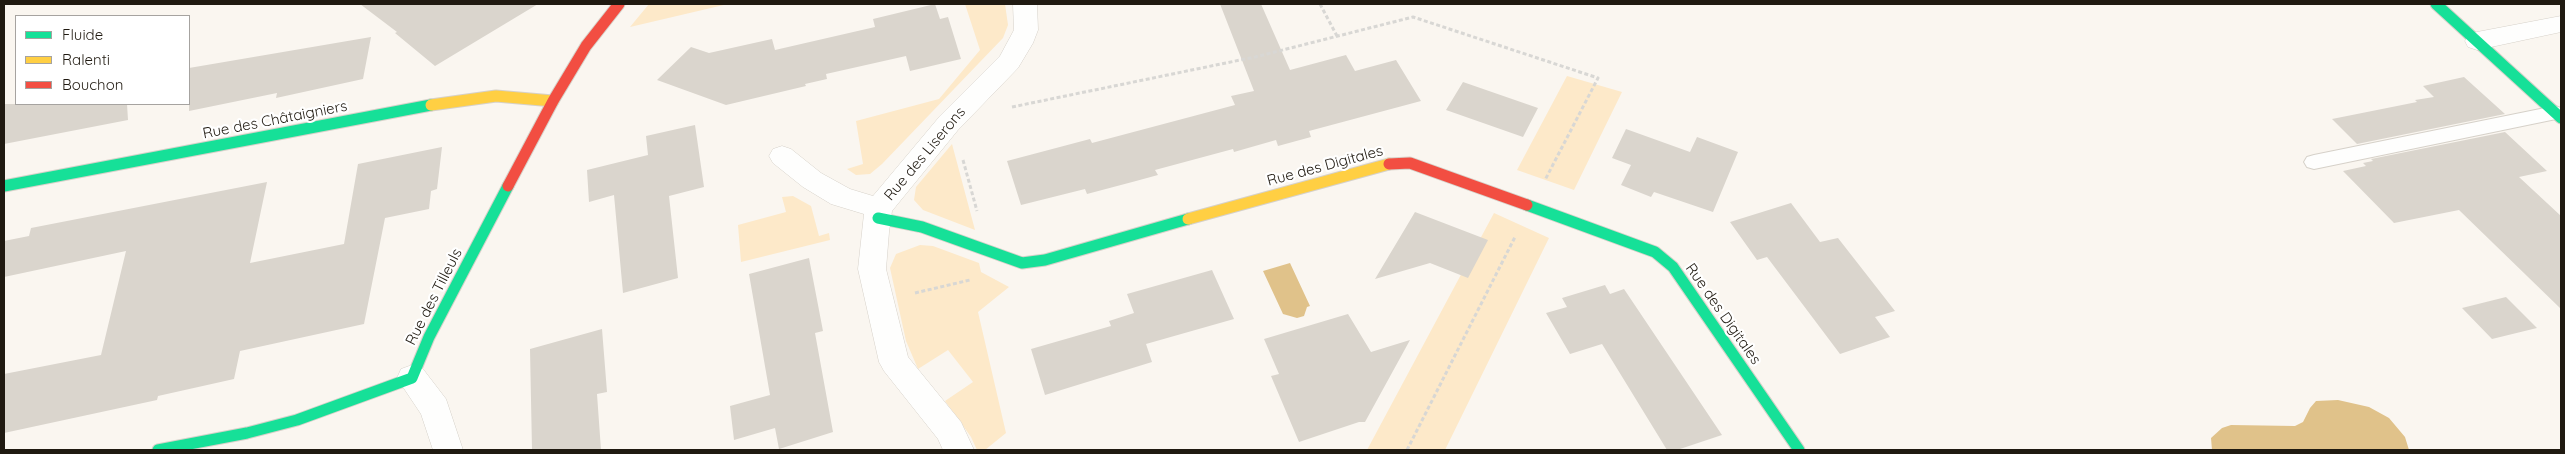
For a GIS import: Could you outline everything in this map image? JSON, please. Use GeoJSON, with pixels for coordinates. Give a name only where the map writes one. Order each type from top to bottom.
{"type":"FeatureCollection","features":[{"type":"Feature","properties":{"kind":"street","name":"Rue des Tilleuls"},"geometry":{"type":"LineString","coordinates":[[412,378],[429,337],[553,101],[586,46],[620,4]]}},
{"type":"Feature","properties":{"kind":"street","name":"Rue des Liserons"},"geometry":{"type":"LineString","coordinates":[[958,450],[950,431],[894,362],[872,269],[879,213],[949,123],[1009,62],[1022,44],[1026,30],[1024,4]]}},
{"type":"Feature","properties":{"kind":"street"},"geometry":{"type":"LineString","coordinates":[[2436,4],[2558,116]]}},
{"type":"Feature","properties":{"kind":"street"},"geometry":{"type":"LineString","coordinates":[[2477,41],[2561,24]]}},
{"type":"Feature","properties":{"kind":"street","name":"Rue des Châtaigniers"},"geometry":{"type":"LineString","coordinates":[[4,186],[465,100],[496,96],[553,101]]}},
{"type":"Feature","properties":{"kind":"street"},"geometry":{"type":"LineString","coordinates":[[782,156],[812,180],[841,197],[879,213]]}},
{"type":"Feature","properties":{"kind":"street","name":"Rue des Digitales"},"geometry":{"type":"LineString","coordinates":[[879,213],[1022,262],[1030,262],[1045,260],[1384,164],[1410,163],[1655,252],[1672,267],[1799,450]]}},
{"type":"Feature","properties":{"kind":"street"},"geometry":{"type":"LineString","coordinates":[[158,450],[248,433],[297,420],[412,378],[435,408],[448,450]]}},
{"type":"Feature","properties":{"kind":"lane"},"geometry":{"type":"LineString","coordinates":[[2314,162],[2558,116]]}},
{"type":"Feature","properties":{"kind":"path"},"geometry":{"type":"LineString","coordinates":[[1320,4],[1337,36]]}},
{"type":"Feature","properties":{"kind":"path"},"geometry":{"type":"LineString","coordinates":[[1009,108],[1255,57],[1413,17],[1598,78],[1545,180]]}},
{"type":"Feature","properties":{"kind":"path"},"geometry":{"type":"LineString","coordinates":[[963,159],[979,220]]}},
{"type":"Feature","properties":{"kind":"path"},"geometry":{"type":"LineString","coordinates":[[1408,450],[1518,232]]}},
{"type":"Feature","properties":{"kind":"path"},"geometry":{"type":"LineString","coordinates":[[911,294],[973,279]]}},
{"type":"Feature","properties":{"kind":"shaded area"},"geometry":{"type":"Polygon","coordinates":[[[649,4],[728,4],[630,27],[649,4]]]}},
{"type":"Feature","properties":{"kind":"shaded area"},"geometry":{"type":"Polygon","coordinates":[[[965,4],[1005,4],[1008,25],[1003,38],[882,164],[870,174],[856,175],[847,169],[863,164],[856,121],[939,99],[980,50],[965,4]]]}},
{"type":"Feature","properties":{"kind":"shaded area"},"geometry":{"type":"Polygon","coordinates":[[[1567,76],[1622,92],[1574,190],[1517,170],[1567,76]]]}},
{"type":"Feature","properties":{"kind":"shaded area"},"geometry":{"type":"Polygon","coordinates":[[[952,144],[975,230],[923,210],[914,200],[916,187],[952,144]]]}},
{"type":"Feature","properties":{"kind":"shaded area"},"geometry":{"type":"Polygon","coordinates":[[[793,196],[811,206],[819,236],[829,233],[830,240],[741,262],[738,225],[786,212],[782,197],[793,196]]]}},
{"type":"Feature","properties":{"kind":"shaded area"},"geometry":{"type":"Polygon","coordinates":[[[1494,213],[1549,238],[1445,450],[1367,450],[1494,213]]]}},
{"type":"Feature","properties":{"kind":"shaded area"},"geometry":{"type":"Polygon","coordinates":[[[920,245],[933,246],[979,263],[981,272],[1009,287],[978,312],[1006,433],[985,450],[977,450],[971,437],[945,401],[973,382],[948,350],[918,369],[906,341],[890,268],[896,254],[920,245]]]}},
{"type":"Feature","properties":{"kind":"shaded area"},"geometry":{"type":"Polygon","coordinates":[[[1290,263],[1310,306],[1307,307],[1304,316],[1297,318],[1283,314],[1263,271],[1290,263]]]}},
{"type":"Feature","properties":{"kind":"shaded area"},"geometry":{"type":"Polygon","coordinates":[[[2338,400],[2369,407],[2389,418],[2405,437],[2409,450],[2212,450],[2211,438],[2222,428],[2231,425],[2295,426],[2303,422],[2316,401],[2338,400]]]}},
{"type":"Feature","properties":{"kind":"building"},"geometry":{"type":"Polygon","coordinates":[[[360,4],[538,4],[435,66],[395,33],[397,32],[360,4]]]}},
{"type":"Feature","properties":{"kind":"building"},"geometry":{"type":"Polygon","coordinates":[[[935,4],[940,19],[948,17],[961,59],[910,71],[906,56],[826,74],[827,79],[805,84],[806,86],[726,105],[657,80],[691,47],[709,53],[772,39],[775,50],[875,27],[873,19],[935,4]]]}},
{"type":"Feature","properties":{"kind":"building"},"geometry":{"type":"Polygon","coordinates":[[[1220,4],[1261,4],[1290,70],[1346,55],[1355,71],[1396,60],[1421,101],[1309,131],[1311,137],[1278,146],[1276,140],[1234,152],[1233,149],[1155,170],[1158,175],[1087,194],[1085,189],[1021,205],[1007,161],[1090,139],[1092,143],[1235,105],[1231,96],[1254,91],[1220,4]]]}},
{"type":"Feature","properties":{"kind":"building"},"geometry":{"type":"Polygon","coordinates":[[[371,37],[363,79],[276,98],[277,93],[189,111],[190,68],[371,37]]]}},
{"type":"Feature","properties":{"kind":"building"},"geometry":{"type":"Polygon","coordinates":[[[2464,77],[2505,114],[2357,144],[2332,119],[2434,97],[2423,86],[2464,77]]]}},
{"type":"Feature","properties":{"kind":"building"},"geometry":{"type":"Polygon","coordinates":[[[1463,82],[1538,108],[1523,137],[1446,110],[1463,82]]]}},
{"type":"Feature","properties":{"kind":"building"},"geometry":{"type":"Polygon","coordinates":[[[4,104],[127,105],[128,120],[4,144],[4,104]]]}},
{"type":"Feature","properties":{"kind":"building"},"geometry":{"type":"Polygon","coordinates":[[[695,125],[704,187],[669,196],[678,278],[623,293],[614,195],[589,202],[587,170],[648,155],[646,136],[695,125]]]}},
{"type":"Feature","properties":{"kind":"building"},"geometry":{"type":"Polygon","coordinates":[[[1626,129],[1690,152],[1697,137],[1738,152],[1713,212],[1654,192],[1651,197],[1621,185],[1631,165],[1612,158],[1626,129]]]}},
{"type":"Feature","properties":{"kind":"building"},"geometry":{"type":"Polygon","coordinates":[[[2505,132],[2547,171],[2519,177],[2561,216],[2561,309],[2459,210],[2394,223],[2343,171],[2366,166],[2363,163],[2373,161],[2371,159],[2505,132]]]}},
{"type":"Feature","properties":{"kind":"building"},"geometry":{"type":"Polygon","coordinates":[[[442,147],[437,189],[431,191],[429,209],[385,218],[364,324],[240,351],[234,379],[158,396],[157,400],[4,433],[4,374],[101,355],[126,251],[4,277],[4,241],[29,236],[31,228],[267,182],[250,263],[344,244],[358,164],[442,147]]]}},
{"type":"Feature","properties":{"kind":"building"},"geometry":{"type":"Polygon","coordinates":[[[1791,203],[1820,242],[1838,238],[1895,311],[1875,317],[1890,337],[1840,354],[1767,257],[1757,260],[1730,222],[1791,203]]]}},
{"type":"Feature","properties":{"kind":"building"},"geometry":{"type":"Polygon","coordinates":[[[1415,212],[1488,240],[1468,278],[1430,263],[1375,279],[1415,212]]]}},
{"type":"Feature","properties":{"kind":"building"},"geometry":{"type":"Polygon","coordinates":[[[809,258],[823,331],[815,333],[833,432],[779,449],[775,428],[734,440],[730,406],[770,395],[749,274],[809,258]]]}},
{"type":"Feature","properties":{"kind":"building"},"geometry":{"type":"Polygon","coordinates":[[[1212,270],[1234,319],[1146,344],[1152,362],[1045,395],[1031,349],[1111,326],[1109,321],[1134,313],[1127,294],[1212,270]]]}},
{"type":"Feature","properties":{"kind":"building"},"geometry":{"type":"Polygon","coordinates":[[[1605,285],[1610,294],[1624,289],[1722,435],[1677,450],[1667,450],[1602,344],[1570,354],[1546,313],[1567,307],[1562,298],[1605,285]]]}},
{"type":"Feature","properties":{"kind":"building"},"geometry":{"type":"Polygon","coordinates":[[[2506,297],[2537,328],[2492,339],[2462,308],[2506,297]]]}},
{"type":"Feature","properties":{"kind":"building"},"geometry":{"type":"Polygon","coordinates":[[[1348,314],[1371,352],[1410,340],[1365,422],[1359,422],[1299,442],[1271,376],[1279,374],[1264,339],[1348,314]]]}},
{"type":"Feature","properties":{"kind":"building"},"geometry":{"type":"Polygon","coordinates":[[[602,329],[607,392],[597,394],[601,450],[532,450],[530,349],[602,329]]]}},
{"type":"Feature","properties":{"kind":"traffic: fast"},"geometry":{"type":"LineString","coordinates":[[2436,4],[2561,118]]}},
{"type":"Feature","properties":{"kind":"traffic: fast"},"geometry":{"type":"LineString","coordinates":[[4,186],[431,105]]}},
{"type":"Feature","properties":{"kind":"traffic: fast"},"geometry":{"type":"LineString","coordinates":[[158,450],[247,433],[297,420],[412,378],[429,337],[508,186]]}},
{"type":"Feature","properties":{"kind":"traffic: fast"},"geometry":{"type":"LineString","coordinates":[[1527,205],[1655,252],[1673,267],[1799,450]]}},
{"type":"Feature","properties":{"kind":"traffic: fast"},"geometry":{"type":"LineString","coordinates":[[878,218],[922,227],[1022,263],[1045,260],[1188,219]]}},
{"type":"Feature","properties":{"kind":"traffic: slow"},"geometry":{"type":"LineString","coordinates":[[431,105],[496,96],[553,101]]}},
{"type":"Feature","properties":{"kind":"traffic: slow"},"geometry":{"type":"LineString","coordinates":[[1188,219],[1389,164]]}},
{"type":"Feature","properties":{"kind":"traffic: jam"},"geometry":{"type":"LineString","coordinates":[[508,186],[553,101],[586,46],[619,4]]}},
{"type":"Feature","properties":{"kind":"traffic: jam"},"geometry":{"type":"LineString","coordinates":[[1389,164],[1410,163],[1527,205]]}}]}
